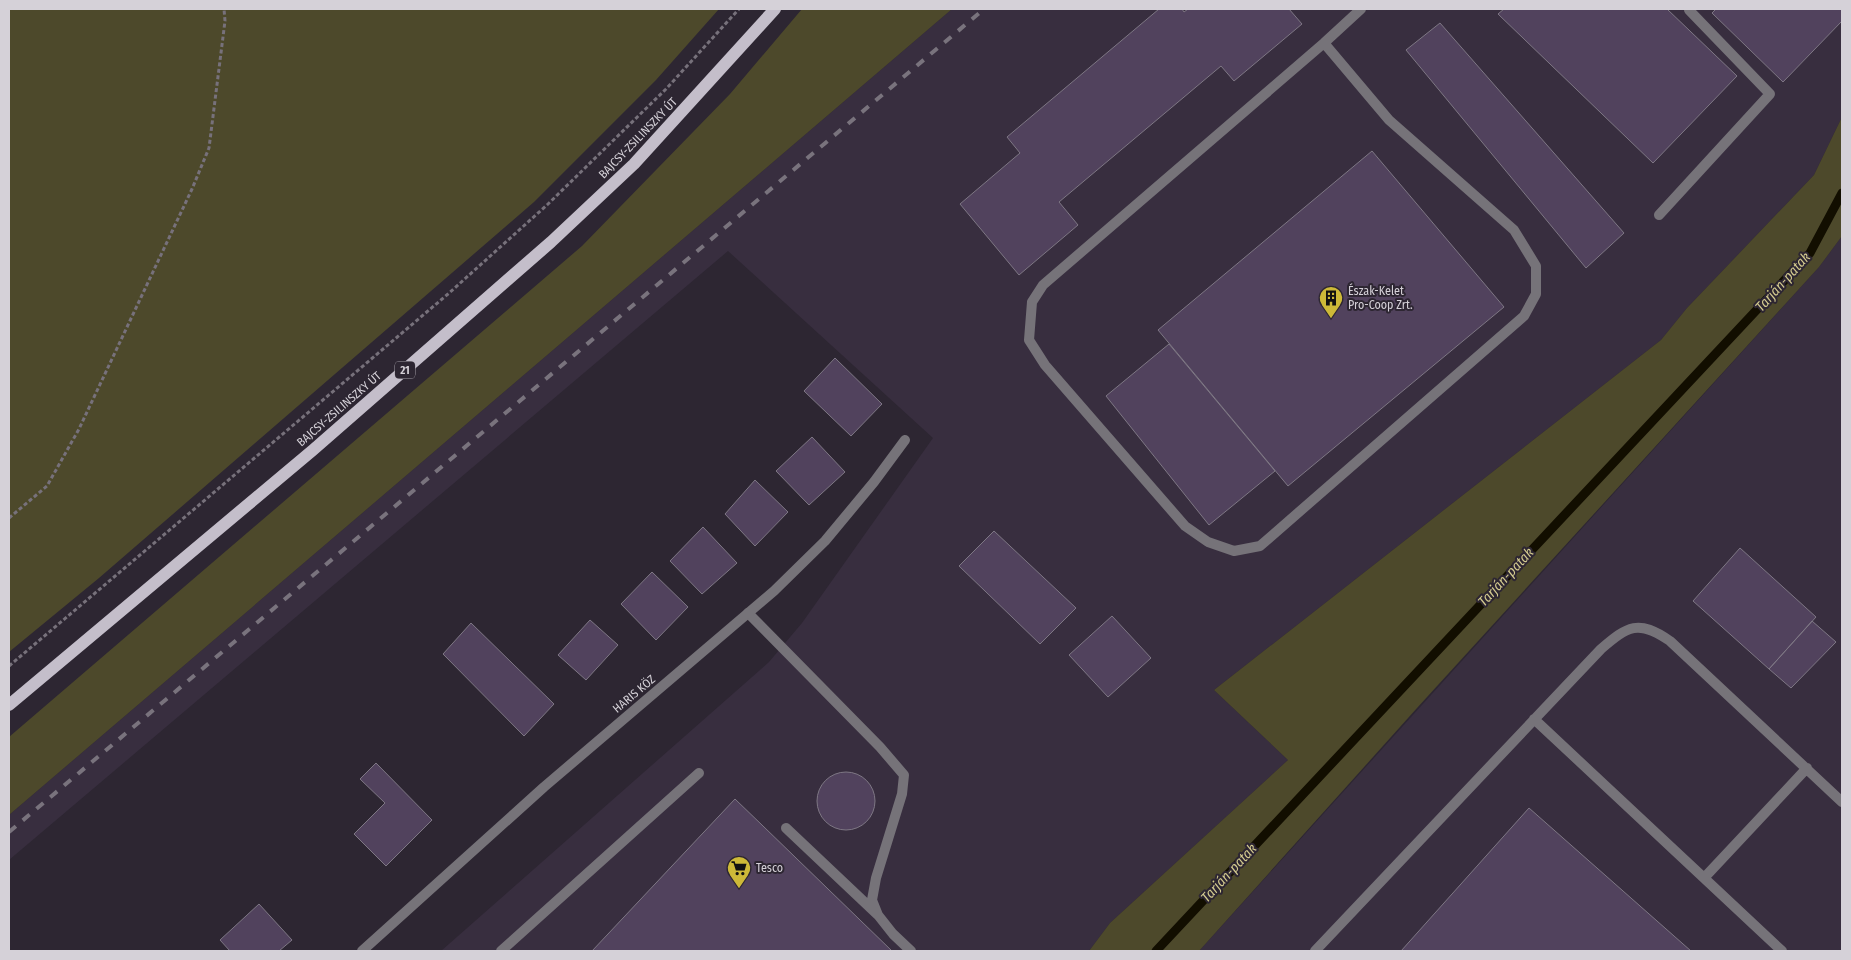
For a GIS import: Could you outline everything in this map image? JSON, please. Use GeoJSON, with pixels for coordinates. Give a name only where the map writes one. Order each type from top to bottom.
{"type":"FeatureCollection","features":[{"type":"Feature","properties":{"kind":"main road","name":"BAJCSY-ZSILINSZKY ÚT"},"geometry":{"type":"LineString","coordinates":[[9,705],[313,450],[551,242],[634,164],[776,9]]}},
{"type":"Feature","properties":{"kind":"street"},"geometry":{"type":"LineString","coordinates":[[1324,43],[1389,120],[1514,230],[1536,266],[1536,294],[1524,316],[1260,546],[1234,551],[1208,542],[1185,526],[1045,365],[1029,340],[1032,302],[1043,285],[1361,9]]}},
{"type":"Feature","properties":{"kind":"street"},"geometry":{"type":"LineString","coordinates":[[1659,215],[1770,94],[1689,9]]}},
{"type":"Feature","properties":{"kind":"street","name":"HARIS KÖZ"},"geometry":{"type":"LineString","coordinates":[[362,951],[544,786],[797,569],[825,541],[874,482],[905,440]]}},
{"type":"Feature","properties":{"kind":"street"},"geometry":{"type":"LineString","coordinates":[[748,613],[904,775],[902,794],[874,885],[872,900],[878,915]]}},
{"type":"Feature","properties":{"kind":"street"},"geometry":{"type":"LineString","coordinates":[[1315,951],[1601,649],[1628,628],[1636,626],[1646,628],[1670,641],[1808,768],[1842,802]]}},
{"type":"Feature","properties":{"kind":"street"},"geometry":{"type":"LineString","coordinates":[[1534,719],[1782,951]]}},
{"type":"Feature","properties":{"kind":"street"},"geometry":{"type":"LineString","coordinates":[[1704,878],[1808,768]]}},
{"type":"Feature","properties":{"kind":"street"},"geometry":{"type":"LineString","coordinates":[[501,951],[699,773]]}},
{"type":"Feature","properties":{"kind":"street"},"geometry":{"type":"LineString","coordinates":[[786,828],[878,915],[892,934],[911,951]]}},
{"type":"Feature","properties":{"kind":"path"},"geometry":{"type":"LineString","coordinates":[[9,518],[47,486],[78,430],[152,275],[209,148],[225,21],[224,9]]}},
{"type":"Feature","properties":{"kind":"path"},"geometry":{"type":"LineString","coordinates":[[9,666],[440,300],[547,205],[666,89],[739,9]]}},
{"type":"Feature","properties":{"kind":"shaded area"},"geometry":{"type":"Polygon","coordinates":[[[9,9],[719,9],[656,80],[534,202],[99,578],[9,652],[9,9]]]}},
{"type":"Feature","properties":{"kind":"shaded area"},"geometry":{"type":"Polygon","coordinates":[[[802,9],[952,9],[9,815],[9,737],[582,246],[730,94],[802,9]]]}},
{"type":"Feature","properties":{"kind":"shaded area"},"geometry":{"type":"Polygon","coordinates":[[[952,9],[1842,9],[1842,117],[1814,175],[1687,308],[1661,340],[1214,690],[1288,760],[1110,923],[1089,951],[441,951],[769,662],[802,623],[933,438],[728,251],[9,860],[9,815],[952,9]]]}},
{"type":"Feature","properties":{"kind":"shaded area"},"geometry":{"type":"Polygon","coordinates":[[[1842,117],[1842,236],[1819,267],[1417,708],[1199,951],[1089,951],[1110,923],[1288,760],[1214,690],[1661,340],[1687,308],[1814,175],[1842,117]]]}},
{"type":"Feature","properties":{"kind":"shaded area"},"geometry":{"type":"Polygon","coordinates":[[[1842,236],[1842,951],[1199,951],[1819,267],[1842,236]]]}},
{"type":"Feature","properties":{"kind":"building"},"geometry":{"type":"Polygon","coordinates":[[[1159,9],[1182,9],[1184,12],[1188,9],[1289,9],[1302,24],[1234,81],[1221,66],[1059,202],[1078,225],[1019,275],[960,204],[1020,153],[1007,137],[1159,9]]]}},
{"type":"Feature","properties":{"kind":"building"},"geometry":{"type":"Polygon","coordinates":[[[1504,9],[1667,9],[1737,76],[1653,163],[1498,14],[1504,9]]]}},
{"type":"Feature","properties":{"kind":"building"},"geometry":{"type":"Polygon","coordinates":[[[1716,9],[1842,9],[1842,21],[1783,82],[1712,13],[1716,9]]]}},
{"type":"Feature","properties":{"kind":"building"},"geometry":{"type":"Polygon","coordinates":[[[1440,23],[1624,233],[1586,268],[1406,50],[1440,23]]]}},
{"type":"Feature","properties":{"kind":"building","name":"Észak-Kelet Pro-Coop Zrt."},"geometry":{"type":"Polygon","coordinates":[[[1372,151],[1504,307],[1288,486],[1158,330],[1372,151]]]}},
{"type":"Feature","properties":{"kind":"building"},"geometry":{"type":"Polygon","coordinates":[[[1169,344],[1275,471],[1209,525],[1106,396],[1169,344]]]}},
{"type":"Feature","properties":{"kind":"building"},"geometry":{"type":"Polygon","coordinates":[[[835,358],[882,404],[851,436],[804,391],[835,358]]]}},
{"type":"Feature","properties":{"kind":"building"},"geometry":{"type":"Polygon","coordinates":[[[812,437],[845,472],[809,505],[776,471],[812,437]]]}},
{"type":"Feature","properties":{"kind":"building"},"geometry":{"type":"Polygon","coordinates":[[[755,480],[788,512],[755,546],[725,514],[755,480]]]}},
{"type":"Feature","properties":{"kind":"building"},"geometry":{"type":"Polygon","coordinates":[[[703,527],[737,563],[702,594],[670,561],[703,527]]]}},
{"type":"Feature","properties":{"kind":"building"},"geometry":{"type":"Polygon","coordinates":[[[994,531],[1076,608],[1040,644],[959,566],[994,531]]]}},
{"type":"Feature","properties":{"kind":"building"},"geometry":{"type":"Polygon","coordinates":[[[1740,548],[1816,617],[1769,669],[1693,601],[1740,548]]]}},
{"type":"Feature","properties":{"kind":"building"},"geometry":{"type":"Polygon","coordinates":[[[652,572],[688,607],[656,640],[621,604],[652,572]]]}},
{"type":"Feature","properties":{"kind":"building"},"geometry":{"type":"Polygon","coordinates":[[[1112,616],[1151,658],[1108,697],[1069,655],[1112,616]]]}},
{"type":"Feature","properties":{"kind":"building"},"geometry":{"type":"Polygon","coordinates":[[[590,620],[618,645],[586,680],[558,655],[590,620]]]}},
{"type":"Feature","properties":{"kind":"building"},"geometry":{"type":"Polygon","coordinates":[[[1812,621],[1836,642],[1791,688],[1769,669],[1812,621]]]}},
{"type":"Feature","properties":{"kind":"building"},"geometry":{"type":"Polygon","coordinates":[[[471,623],[554,704],[524,736],[443,654],[471,623]]]}},
{"type":"Feature","properties":{"kind":"building"},"geometry":{"type":"Polygon","coordinates":[[[376,763],[432,820],[386,866],[354,834],[385,803],[360,779],[376,763]]]}},
{"type":"Feature","properties":{"kind":"building"},"geometry":{"type":"Polygon","coordinates":[[[846,772],[857,774],[867,780],[873,790],[875,801],[873,812],[867,822],[857,828],[846,830],[835,828],[825,822],[819,812],[817,801],[819,790],[825,780],[835,774],[846,772]]]}},
{"type":"Feature","properties":{"kind":"building","name":"Tesco"},"geometry":{"type":"Polygon","coordinates":[[[735,799],[763,826],[892,951],[592,951],[735,799]]]}},
{"type":"Feature","properties":{"kind":"building"},"geometry":{"type":"Polygon","coordinates":[[[1529,808],[1691,951],[1401,951],[1529,808]]]}},
{"type":"Feature","properties":{"kind":"building"},"geometry":{"type":"Polygon","coordinates":[[[259,904],[292,940],[279,951],[230,951],[220,940],[259,904]]]}},
{"type":"Feature","properties":{"kind":"waterway","name":"Tarján-patak"},"geometry":{"type":"LineString","coordinates":[[1156,951],[1810,253],[1842,193]]}},
{"type":"Feature","properties":{"kind":"railway"},"geometry":{"type":"LineString","coordinates":[[9,832],[984,9]]}},
{"type":"Feature","properties":{"kind":"place","name":"Észak-Kelet Pro-Coop Zrt."},"geometry":{"type":"Point","coordinates":[1331,319]}},
{"type":"Feature","properties":{"kind":"place","name":"Tesco"},"geometry":{"type":"Point","coordinates":[739,889]}}]}
